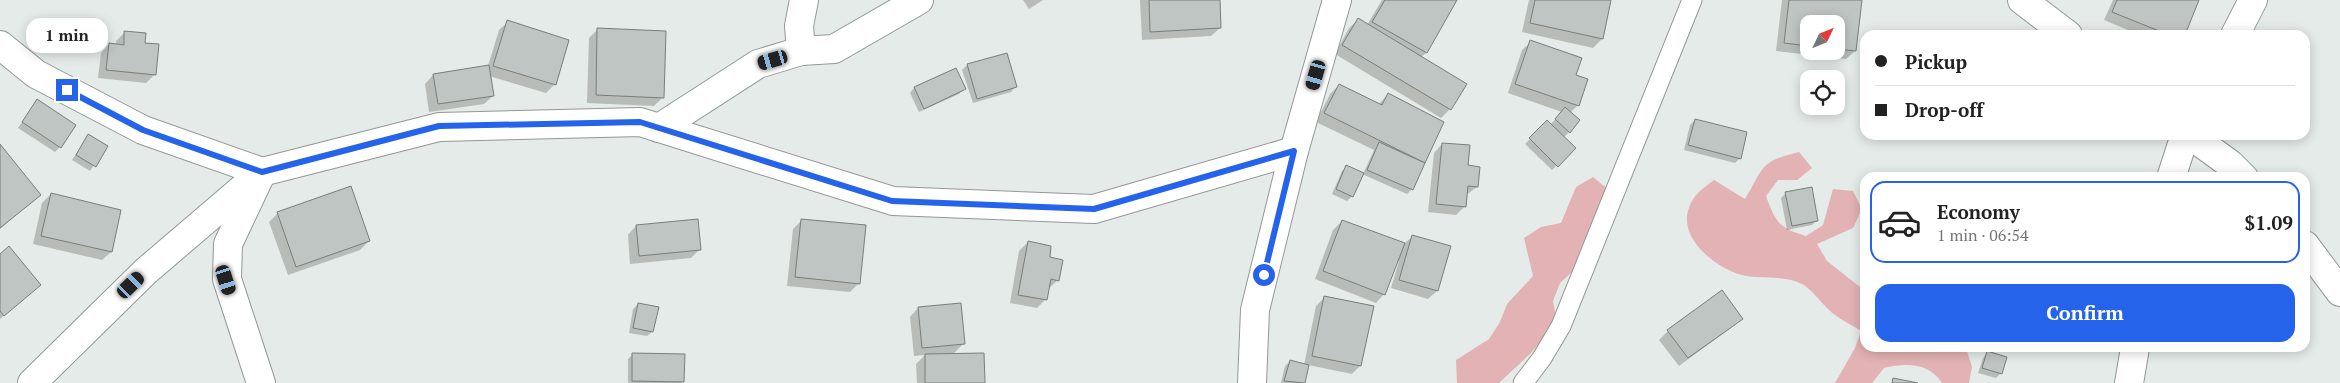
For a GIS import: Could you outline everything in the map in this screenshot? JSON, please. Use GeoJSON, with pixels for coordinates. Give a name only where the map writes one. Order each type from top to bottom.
{"type":"FeatureCollection","features":[{"type":"Feature","properties":{"kind":"street"},"geometry":{"type":"LineString","coordinates":[[801,52],[799,26],[804,0]]}},
{"type":"Feature","properties":{"kind":"street"},"geometry":{"type":"LineString","coordinates":[[659,128],[758,64],[801,52],[834,48],[919,0]]}},
{"type":"Feature","properties":{"kind":"street"},"geometry":{"type":"LineString","coordinates":[[1252,383],[1255,310],[1294,151],[1337,0]]}},
{"type":"Feature","properties":{"kind":"street"},"geometry":{"type":"LineString","coordinates":[[2022,0],[2061,30]]}},
{"type":"Feature","properties":{"kind":"street"},"geometry":{"type":"LineString","coordinates":[[2238,30],[2253,0]]}},
{"type":"Feature","properties":{"kind":"street"},"geometry":{"type":"LineString","coordinates":[[0,44],[36,74],[143,130],[262,172]]}},
{"type":"Feature","properties":{"kind":"street"},"geometry":{"type":"LineString","coordinates":[[32,383],[146,271],[262,172],[439,126],[640,122],[892,201],[1094,209],[1294,151]]}},
{"type":"Feature","properties":{"kind":"street"},"geometry":{"type":"LineString","coordinates":[[2173,172],[2183,140]]}},
{"type":"Feature","properties":{"kind":"street"},"geometry":{"type":"LineString","coordinates":[[2197,140],[2238,172]]}},
{"type":"Feature","properties":{"kind":"street"},"geometry":{"type":"LineString","coordinates":[[261,383],[226,280],[228,244],[262,172]]}},
{"type":"Feature","properties":{"kind":"street"},"geometry":{"type":"LineString","coordinates":[[2310,252],[2340,292]]}},
{"type":"Feature","properties":{"kind":"street"},"geometry":{"type":"LineString","coordinates":[[2129,383],[2134,352]]}},
{"type":"Feature","properties":{"kind":"lane"},"geometry":{"type":"LineString","coordinates":[[1523,383],[1542,358],[1561,326],[1692,0]]}},
{"type":"Feature","properties":{"kind":"shaded area"},"geometry":{"type":"Polygon","coordinates":[[[1799,152],[1812,168],[1797,180],[1778,180],[1766,196],[1773,213],[1784,227],[1806,236],[1823,225],[1833,189],[1853,191],[1860,205],[1860,213],[1853,228],[1817,244],[1827,261],[1860,287],[1860,330],[1840,319],[1802,284],[1781,278],[1746,276],[1724,268],[1703,252],[1689,231],[1687,220],[1689,208],[1702,189],[1714,180],[1745,199],[1760,172],[1776,159],[1799,152]]]}},
{"type":"Feature","properties":{"kind":"shaded area"},"geometry":{"type":"Polygon","coordinates":[[[1593,177],[1609,190],[1575,269],[1560,283],[1553,301],[1557,322],[1531,353],[1499,383],[1457,383],[1456,360],[1489,339],[1500,322],[1507,304],[1533,276],[1524,238],[1541,227],[1561,223],[1576,187],[1593,177]]]}},
{"type":"Feature","properties":{"kind":"shaded area"},"geometry":{"type":"Polygon","coordinates":[[[1860,334],[1860,352],[1967,352],[1972,367],[1969,383],[1942,383],[1937,376],[1923,368],[1900,365],[1884,368],[1872,383],[1835,383],[1855,348],[1860,334]]]}},
{"type":"Feature","properties":{"kind":"building"},"geometry":{"type":"Polygon","coordinates":[[[1149,0],[1220,0],[1221,28],[1150,32],[1149,0]]]}},
{"type":"Feature","properties":{"kind":"building"},"geometry":{"type":"Polygon","coordinates":[[[1385,0],[1457,0],[1427,53],[1372,22],[1385,0]]]}},
{"type":"Feature","properties":{"kind":"building"},"geometry":{"type":"Polygon","coordinates":[[[1535,0],[1611,0],[1603,39],[1530,23],[1535,0]]]}},
{"type":"Feature","properties":{"kind":"building"},"geometry":{"type":"Polygon","coordinates":[[[1789,0],[1862,0],[1856,51],[1845,50],[1845,15],[1800,15],[1800,45],[1784,43],[1789,0]]]}},
{"type":"Feature","properties":{"kind":"building"},"geometry":{"type":"Polygon","coordinates":[[[2117,0],[2199,0],[2187,30],[2157,30],[2112,12],[2117,0]]]}},
{"type":"Feature","properties":{"kind":"building"},"geometry":{"type":"Polygon","coordinates":[[[1358,18],[1467,84],[1451,110],[1342,45],[1358,18]]]}},
{"type":"Feature","properties":{"kind":"building"},"geometry":{"type":"Polygon","coordinates":[[[507,20],[569,40],[556,85],[493,66],[507,20]]]}},
{"type":"Feature","properties":{"kind":"building"},"geometry":{"type":"Polygon","coordinates":[[[597,28],[666,31],[664,98],[596,95],[597,28]]]}},
{"type":"Feature","properties":{"kind":"building"},"geometry":{"type":"Polygon","coordinates":[[[124,31],[146,33],[145,43],[159,44],[156,75],[106,70],[109,43],[124,45],[124,31]]]}},
{"type":"Feature","properties":{"kind":"building"},"geometry":{"type":"Polygon","coordinates":[[[1530,40],[1582,58],[1576,75],[1588,79],[1579,106],[1515,84],[1530,40]]]}},
{"type":"Feature","properties":{"kind":"building"},"geometry":{"type":"Polygon","coordinates":[[[1007,53],[1017,87],[977,99],[967,64],[1007,53]]]}},
{"type":"Feature","properties":{"kind":"building"},"geometry":{"type":"Polygon","coordinates":[[[489,65],[494,96],[438,104],[433,74],[489,65]]]}},
{"type":"Feature","properties":{"kind":"building"},"geometry":{"type":"Polygon","coordinates":[[[956,68],[966,89],[924,109],[914,87],[956,68]]]}},
{"type":"Feature","properties":{"kind":"building"},"geometry":{"type":"Polygon","coordinates":[[[1339,84],[1382,105],[1388,93],[1444,122],[1425,163],[1324,113],[1339,84]]]}},
{"type":"Feature","properties":{"kind":"building"},"geometry":{"type":"Polygon","coordinates":[[[37,99],[76,125],[61,148],[22,122],[37,99]]]}},
{"type":"Feature","properties":{"kind":"building"},"geometry":{"type":"Polygon","coordinates":[[[1565,107],[1580,120],[1570,133],[1555,119],[1565,107]]]}},
{"type":"Feature","properties":{"kind":"building"},"geometry":{"type":"Polygon","coordinates":[[[1695,119],[1747,132],[1741,159],[1688,145],[1695,119]]]}},
{"type":"Feature","properties":{"kind":"building"},"geometry":{"type":"Polygon","coordinates":[[[1547,120],[1576,148],[1558,167],[1529,138],[1547,120]]]}},
{"type":"Feature","properties":{"kind":"building"},"geometry":{"type":"Polygon","coordinates":[[[88,134],[108,146],[96,167],[76,155],[88,134]]]}},
{"type":"Feature","properties":{"kind":"building"},"geometry":{"type":"Polygon","coordinates":[[[1379,142],[1425,163],[1413,190],[1367,170],[1379,142]]]}},
{"type":"Feature","properties":{"kind":"building"},"geometry":{"type":"Polygon","coordinates":[[[1442,143],[1470,145],[1468,165],[1480,167],[1478,187],[1468,186],[1466,207],[1436,204],[1442,143]]]}},
{"type":"Feature","properties":{"kind":"building"},"geometry":{"type":"Polygon","coordinates":[[[0,144],[41,195],[0,228],[0,144]]]}},
{"type":"Feature","properties":{"kind":"building"},"geometry":{"type":"Polygon","coordinates":[[[1346,165],[1364,173],[1353,197],[1336,189],[1346,165]]]}},
{"type":"Feature","properties":{"kind":"building"},"geometry":{"type":"Polygon","coordinates":[[[351,186],[370,241],[296,267],[277,212],[351,186]]]}},
{"type":"Feature","properties":{"kind":"building"},"geometry":{"type":"Polygon","coordinates":[[[1812,187],[1818,221],[1792,226],[1785,192],[1812,187]]]}},
{"type":"Feature","properties":{"kind":"building"},"geometry":{"type":"Polygon","coordinates":[[[51,193],[121,210],[112,252],[41,236],[51,193]]]}},
{"type":"Feature","properties":{"kind":"building"},"geometry":{"type":"Polygon","coordinates":[[[698,219],[701,250],[639,256],[636,225],[698,219]]]}},
{"type":"Feature","properties":{"kind":"building"},"geometry":{"type":"Polygon","coordinates":[[[801,219],[866,225],[860,284],[795,277],[801,219]]]}},
{"type":"Feature","properties":{"kind":"building"},"geometry":{"type":"Polygon","coordinates":[[[1342,220],[1405,243],[1385,295],[1323,271],[1342,220]]]}},
{"type":"Feature","properties":{"kind":"building"},"geometry":{"type":"Polygon","coordinates":[[[1412,235],[1451,246],[1438,291],[1399,280],[1412,235]]]}},
{"type":"Feature","properties":{"kind":"building"},"geometry":{"type":"Polygon","coordinates":[[[1028,241],[1051,246],[1050,257],[1063,260],[1059,281],[1051,279],[1047,300],[1018,295],[1028,241]]]}},
{"type":"Feature","properties":{"kind":"building"},"geometry":{"type":"Polygon","coordinates":[[[9,246],[41,285],[4,316],[0,311],[0,254],[9,246]]]}},
{"type":"Feature","properties":{"kind":"building"},"geometry":{"type":"Polygon","coordinates":[[[1722,290],[1743,319],[1688,358],[1667,330],[1722,290]]]}},
{"type":"Feature","properties":{"kind":"building"},"geometry":{"type":"Polygon","coordinates":[[[1324,296],[1374,306],[1361,366],[1312,356],[1324,296]]]}},
{"type":"Feature","properties":{"kind":"building"},"geometry":{"type":"Polygon","coordinates":[[[638,303],[659,307],[653,332],[633,328],[638,303]]]}},
{"type":"Feature","properties":{"kind":"building"},"geometry":{"type":"Polygon","coordinates":[[[961,303],[965,344],[922,348],[918,307],[961,303]]]}},
{"type":"Feature","properties":{"kind":"building"},"geometry":{"type":"Polygon","coordinates":[[[1987,352],[2007,357],[2002,374],[1982,368],[1987,352]]]}},
{"type":"Feature","properties":{"kind":"building"},"geometry":{"type":"Polygon","coordinates":[[[632,353],[685,354],[684,382],[632,381],[632,353]]]}},
{"type":"Feature","properties":{"kind":"building"},"geometry":{"type":"Polygon","coordinates":[[[984,353],[985,383],[925,383],[925,354],[984,353]]]}},
{"type":"Feature","properties":{"kind":"building"},"geometry":{"type":"Polygon","coordinates":[[[1290,360],[1309,365],[1305,383],[1284,381],[1290,360]]]}},
{"type":"Feature","properties":{"kind":"building"},"geometry":{"type":"Polygon","coordinates":[[[1893,378],[1918,383],[1892,383],[1893,378]]]}},
{"type":"Feature","properties":{"kind":"route"},"geometry":{"type":"LineString","coordinates":[[67,90],[143,130],[262,172],[439,126],[640,122],[892,201],[1094,209],[1294,151],[1264,275]]}}]}
